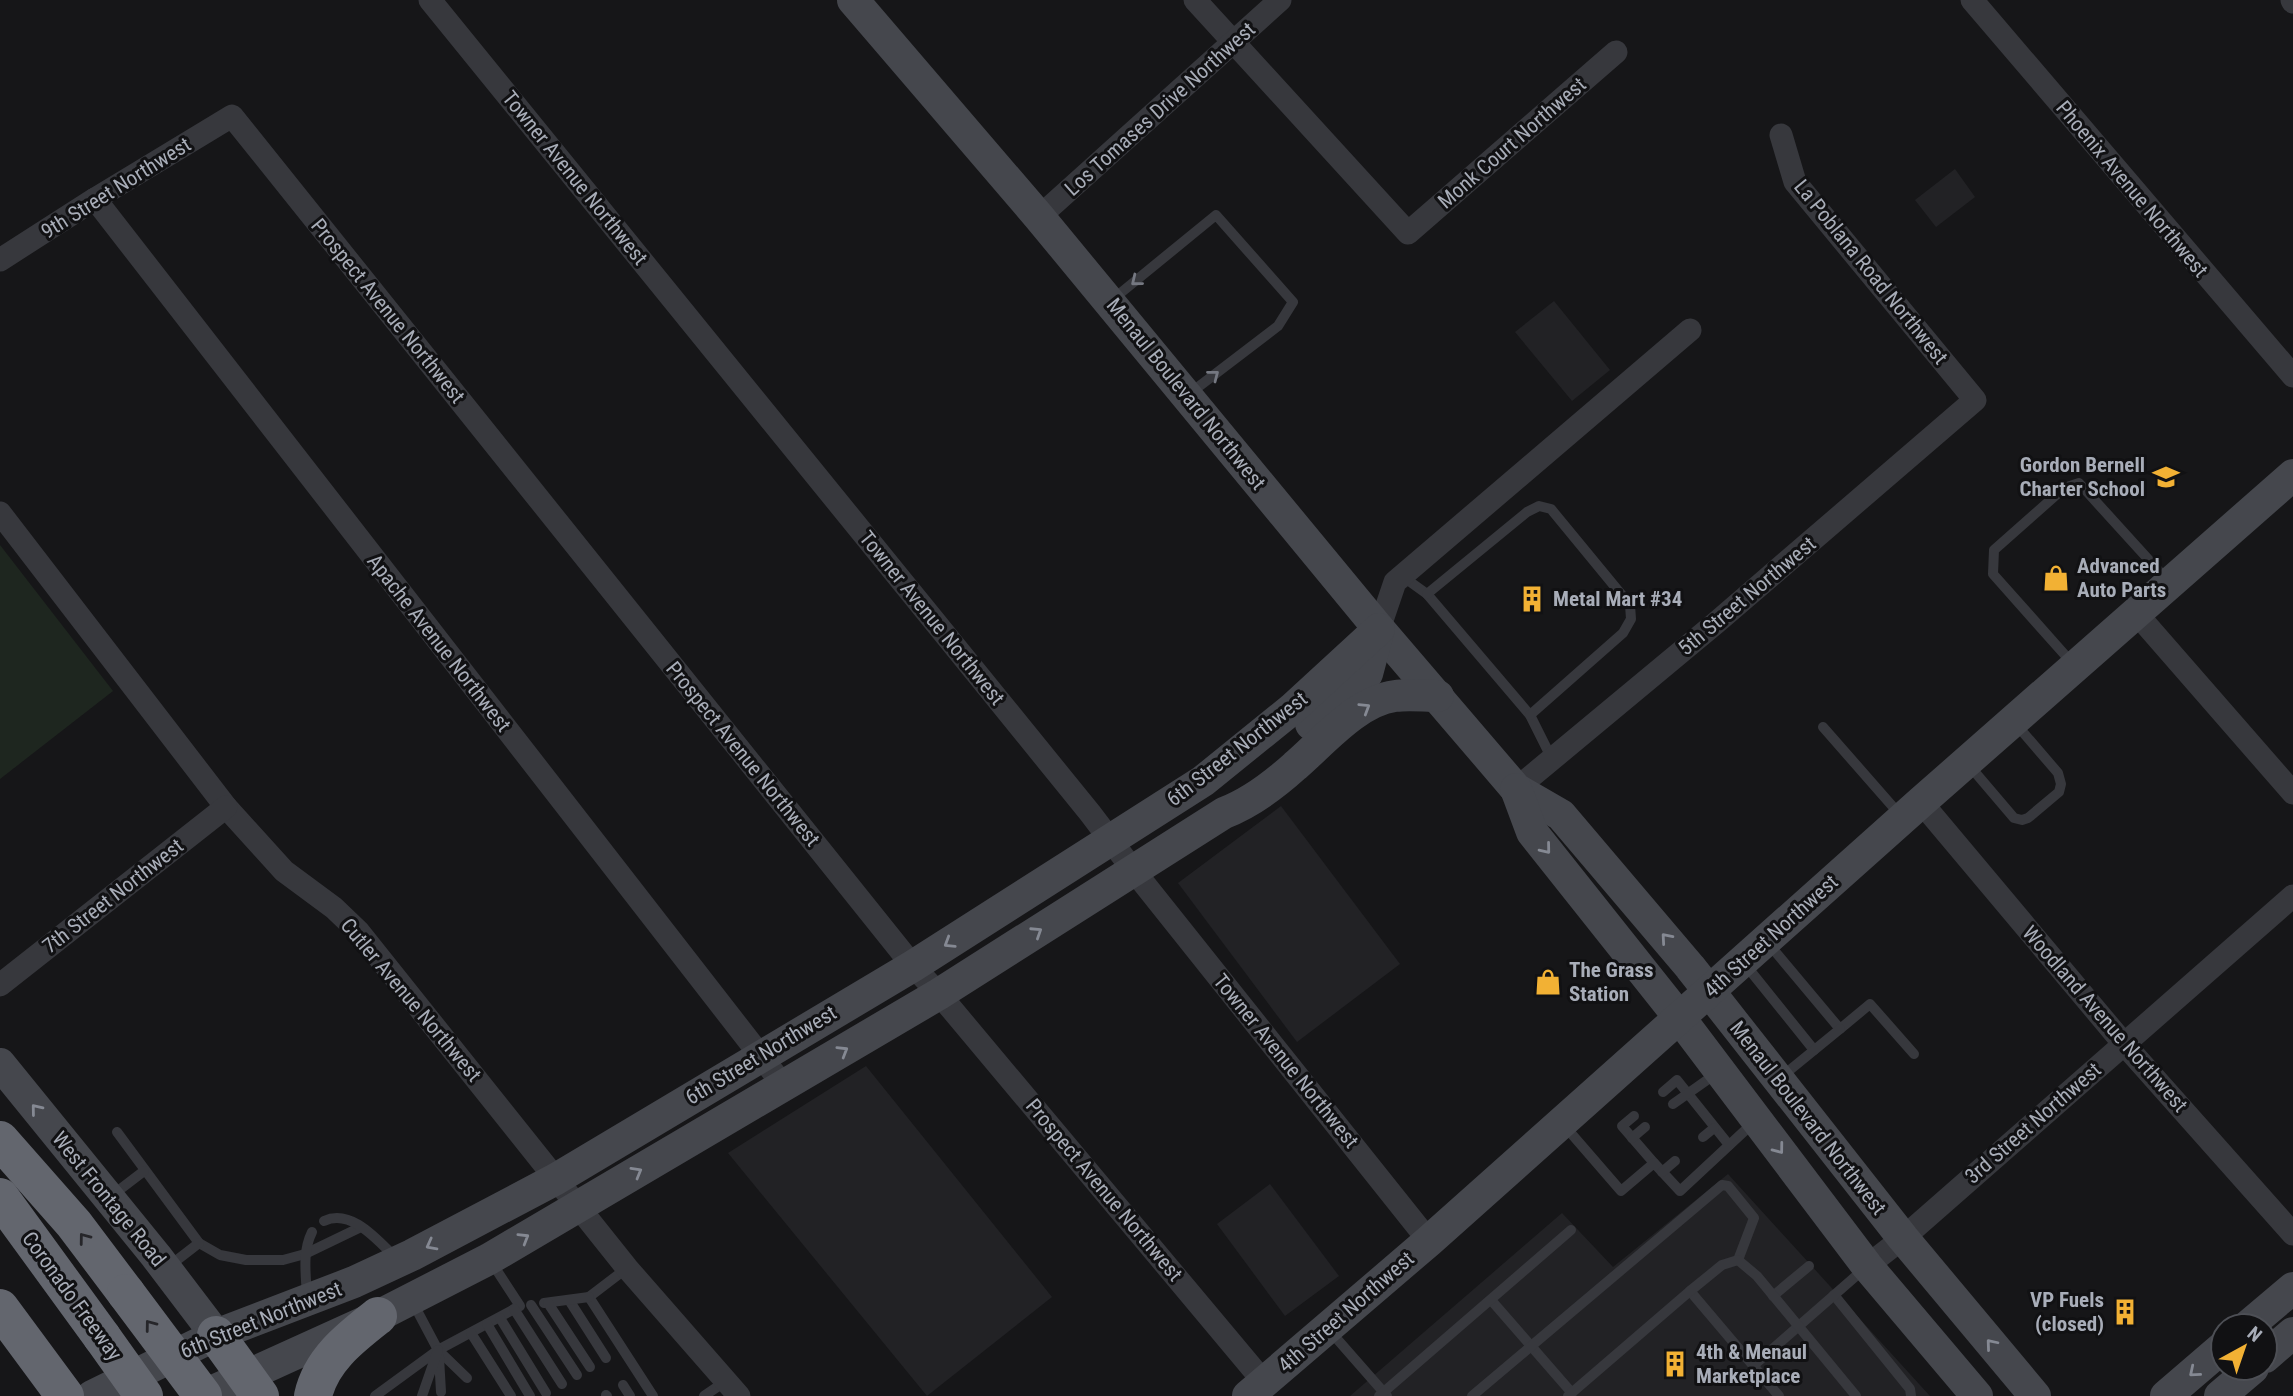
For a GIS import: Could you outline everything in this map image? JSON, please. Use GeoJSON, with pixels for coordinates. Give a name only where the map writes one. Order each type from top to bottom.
{"type":"FeatureCollection","features":[{"type":"Feature","properties":{"kind":"highway"},"geometry":{"type":"LineString","coordinates":[[0,1140],[74,1224],[203,1396]]}},
{"type":"Feature","properties":{"kind":"highway","name":"Coronado Freeway"},"geometry":{"type":"LineString","coordinates":[[0,1197],[144,1396]]}},
{"type":"Feature","properties":{"kind":"highway"},"geometry":{"type":"LineString","coordinates":[[313,1396],[315,1385],[325,1365],[354,1335],[395,1307]]}},
{"type":"Feature","properties":{"kind":"highway"},"geometry":{"type":"LineString","coordinates":[[0,1308],[54,1381]]}},
{"type":"Feature","properties":{"kind":"highway"},"geometry":{"type":"LineString","coordinates":[[216,1335],[252,1386]]}},
{"type":"Feature","properties":{"kind":"main road","name":"Menaul Boulevard Northwest"},"geometry":{"type":"LineString","coordinates":[[853,0],[1039,217],[1379,629],[1516,789],[1560,815],[1709,991],[1903,1238],[2035,1396]]}},
{"type":"Feature","properties":{"kind":"main road","name":"4th Street Northwest"},"geometry":{"type":"LineString","coordinates":[[1256,1389],[1429,1241],[1966,762],[2293,475]]}},
{"type":"Feature","properties":{"kind":"main road","name":"6th Street Northwest"},"geometry":{"type":"LineString","coordinates":[[92,1396],[216,1335],[354,1282],[399,1261],[556,1179],[913,966],[1203,781],[1292,709],[1379,629]]}},
{"type":"Feature","properties":{"kind":"main road","name":"6th Street Northwest"},"geometry":{"type":"LineString","coordinates":[[1224,813],[1265,767],[1367,674],[1379,629]]}},
{"type":"Feature","properties":{"kind":"main road","name":"6th Street Northwest"},"geometry":{"type":"LineString","coordinates":[[203,1396],[252,1386],[489,1259],[939,994],[1224,813],[1244,805],[1293,769],[1333,731],[1368,704],[1395,696],[1438,696]]}},
{"type":"Feature","properties":{"kind":"main road","name":"Menaul Boulevard Northwest"},"geometry":{"type":"LineString","coordinates":[[1516,789],[1532,832],[1679,1017],[1867,1266],[1977,1396]]}},
{"type":"Feature","properties":{"kind":"main road","name":"West Frontage Road"},"geometry":{"type":"LineString","coordinates":[[0,1064],[216,1335]]}},
{"type":"Feature","properties":{"kind":"main road"},"geometry":{"type":"LineString","coordinates":[[2265,1312],[2293,1288]]}},
{"type":"Feature","properties":{"kind":"main road"},"geometry":{"type":"LineString","coordinates":[[2279,1345],[2293,1333]]}},
{"type":"Feature","properties":{"kind":"main road"},"geometry":{"type":"LineString","coordinates":[[2166,1396],[2209,1359]]}},
{"type":"Feature","properties":{"kind":"main road"},"geometry":{"type":"LineString","coordinates":[[2220,1396],[2236,1382]]}},
{"type":"Feature","properties":{"kind":"street","name":"Towner Avenue Northwest"},"geometry":{"type":"LineString","coordinates":[[430,0],[1111,841],[1429,1241]]}},
{"type":"Feature","properties":{"kind":"street"},"geometry":{"type":"LineString","coordinates":[[1195,0],[1233,43]]}},
{"type":"Feature","properties":{"kind":"street","name":"Los Tomases Drive Northwest"},"geometry":{"type":"LineString","coordinates":[[1039,217],[1280,0]]}},
{"type":"Feature","properties":{"kind":"street","name":"Phoenix Avenue Northwest"},"geometry":{"type":"LineString","coordinates":[[1972,0],[2293,376]]}},
{"type":"Feature","properties":{"kind":"street","name":"Monk Court Northwest"},"geometry":{"type":"LineString","coordinates":[[1233,43],[1408,233],[1616,52]]}},
{"type":"Feature","properties":{"kind":"street","name":"9th Street Northwest"},"geometry":{"type":"LineString","coordinates":[[0,260],[232,116]]}},
{"type":"Feature","properties":{"kind":"street","name":"Prospect Avenue Northwest"},"geometry":{"type":"LineString","coordinates":[[232,116],[913,966],[939,994],[1256,1389]]}},
{"type":"Feature","properties":{"kind":"street","name":"La Poblana Road Northwest"},"geometry":{"type":"LineString","coordinates":[[1781,135],[1795,182],[1975,400]]}},
{"type":"Feature","properties":{"kind":"street","name":"Apache Avenue Northwest"},"geometry":{"type":"LineString","coordinates":[[95,199],[784,1086]]}},
{"type":"Feature","properties":{"kind":"street","name":"6th Street Northwest"},"geometry":{"type":"LineString","coordinates":[[1379,629],[1395,582],[1690,330]]}},
{"type":"Feature","properties":{"kind":"street","name":"5th Street Northwest"},"geometry":{"type":"LineString","coordinates":[[1516,789],[1726,615],[1975,400]]}},
{"type":"Feature","properties":{"kind":"street","name":"Cutler Avenue Northwest"},"geometry":{"type":"LineString","coordinates":[[0,513],[226,807],[284,871],[334,908],[358,931],[627,1268],[732,1389]]}},
{"type":"Feature","properties":{"kind":"street"},"geometry":{"type":"LineString","coordinates":[[2136,613],[2293,793]]}},
{"type":"Feature","properties":{"kind":"street","name":"7th Street Northwest"},"geometry":{"type":"LineString","coordinates":[[0,985],[226,807]]}},
{"type":"Feature","properties":{"kind":"street","name":"Woodland Avenue Northwest"},"geometry":{"type":"LineString","coordinates":[[1912,810],[2293,1234]]}},
{"type":"Feature","properties":{"kind":"street","name":"3rd Street Northwest"},"geometry":{"type":"LineString","coordinates":[[1867,1266],[1903,1238],[2293,896]]}},
{"type":"Feature","properties":{"kind":"lane"},"geometry":{"type":"LineString","coordinates":[[1110,302],[1216,215],[1293,302],[1278,327],[1187,396]]}},
{"type":"Feature","properties":{"kind":"lane"},"geometry":{"type":"LineString","coordinates":[[2075,667],[1993,574],[1994,550],[2064,488],[2079,483],[2170,583]]}},
{"type":"Feature","properties":{"kind":"lane"},"geometry":{"type":"LineString","coordinates":[[1427,594],[1527,512],[1539,506],[1551,509],[1630,606],[1631,619],[1623,633],[1530,715]]}},
{"type":"Feature","properties":{"kind":"lane"},"geometry":{"type":"LineString","coordinates":[[1402,576],[1427,594],[1530,715],[1552,759]]}},
{"type":"Feature","properties":{"kind":"lane"},"geometry":{"type":"LineString","coordinates":[[1966,762],[2014,818],[2028,818],[2059,792],[2062,784],[2058,773],[2013,721]]}},
{"type":"Feature","properties":{"kind":"lane"},"geometry":{"type":"LineString","coordinates":[[1823,727],[1912,810]]}},
{"type":"Feature","properties":{"kind":"lane"},"geometry":{"type":"LineString","coordinates":[[1766,940],[1840,1029]]}},
{"type":"Feature","properties":{"kind":"lane"},"geometry":{"type":"LineString","coordinates":[[1742,961],[1814,1050]]}},
{"type":"Feature","properties":{"kind":"lane"},"geometry":{"type":"LineString","coordinates":[[1778,1079],[1870,1004],[1914,1054]]}},
{"type":"Feature","properties":{"kind":"lane"},"geometry":{"type":"LineString","coordinates":[[1673,1104],[1719,1071]]}},
{"type":"Feature","properties":{"kind":"lane"},"geometry":{"type":"LineString","coordinates":[[1663,1092],[1677,1080],[1729,1145]]}},
{"type":"Feature","properties":{"kind":"lane"},"geometry":{"type":"LineString","coordinates":[[1634,1116],[1622,1126],[1680,1191],[1757,1119]]}},
{"type":"Feature","properties":{"kind":"lane"},"geometry":{"type":"LineString","coordinates":[[1561,1122],[1621,1191],[1658,1167],[1675,1161]]}},
{"type":"Feature","properties":{"kind":"lane"},"geometry":{"type":"LineString","coordinates":[[1632,1138],[1645,1127]]}},
{"type":"Feature","properties":{"kind":"lane"},"geometry":{"type":"LineString","coordinates":[[1703,1137],[1714,1128]]}},
{"type":"Feature","properties":{"kind":"lane"},"geometry":{"type":"LineString","coordinates":[[117,1132],[199,1243],[220,1255],[246,1260],[283,1259],[305,1254],[361,1227]]}},
{"type":"Feature","properties":{"kind":"lane"},"geometry":{"type":"LineString","coordinates":[[108,1198],[144,1171]]}},
{"type":"Feature","properties":{"kind":"lane"},"geometry":{"type":"LineString","coordinates":[[1472,1396],[1722,1185],[1728,1186],[1755,1218],[1738,1260]]}},
{"type":"Feature","properties":{"kind":"lane"},"geometry":{"type":"LineString","coordinates":[[324,1221],[341,1217],[361,1227],[399,1261]]}},
{"type":"Feature","properties":{"kind":"lane"},"geometry":{"type":"LineString","coordinates":[[1328,1329],[1383,1395],[1571,1230]]}},
{"type":"Feature","properties":{"kind":"lane"},"geometry":{"type":"LineString","coordinates":[[307,1300],[305,1254],[312,1232]]}},
{"type":"Feature","properties":{"kind":"lane"},"geometry":{"type":"LineString","coordinates":[[165,1269],[199,1243]]}},
{"type":"Feature","properties":{"kind":"lane"},"geometry":{"type":"LineString","coordinates":[[489,1259],[522,1307],[577,1375]]}},
{"type":"Feature","properties":{"kind":"lane"},"geometry":{"type":"LineString","coordinates":[[1491,1300],[1570,1394],[1722,1265],[1738,1260]]}},
{"type":"Feature","properties":{"kind":"lane"},"geometry":{"type":"LineString","coordinates":[[1738,1260],[1758,1276],[1856,1396]]}},
{"type":"Feature","properties":{"kind":"lane"},"geometry":{"type":"LineString","coordinates":[[1773,1296],[1809,1266]]}},
{"type":"Feature","properties":{"kind":"lane"},"geometry":{"type":"LineString","coordinates":[[1753,1366],[1867,1266]]}},
{"type":"Feature","properties":{"kind":"lane"},"geometry":{"type":"LineString","coordinates":[[375,1396],[438,1350],[487,1324],[522,1307],[589,1297],[627,1268]]}},
{"type":"Feature","properties":{"kind":"lane"},"geometry":{"type":"LineString","coordinates":[[1690,1291],[1779,1396]]}},
{"type":"Feature","properties":{"kind":"lane"},"geometry":{"type":"LineString","coordinates":[[1834,1295],[1910,1389],[1911,1396]]}},
{"type":"Feature","properties":{"kind":"lane"},"geometry":{"type":"LineString","coordinates":[[589,1297],[653,1396]]}},
{"type":"Feature","properties":{"kind":"lane"},"geometry":{"type":"LineString","coordinates":[[569,1300],[606,1358]]}},
{"type":"Feature","properties":{"kind":"lane"},"geometry":{"type":"LineString","coordinates":[[548,1303],[590,1367]]}},
{"type":"Feature","properties":{"kind":"lane"},"geometry":{"type":"LineString","coordinates":[[395,1307],[467,1378]]}},
{"type":"Feature","properties":{"kind":"lane"},"geometry":{"type":"LineString","coordinates":[[522,1307],[562,1384]]}},
{"type":"Feature","properties":{"kind":"lane"},"geometry":{"type":"LineString","coordinates":[[500,1318],[546,1393]]}},
{"type":"Feature","properties":{"kind":"lane"},"geometry":{"type":"LineString","coordinates":[[487,1324],[530,1396]]}},
{"type":"Feature","properties":{"kind":"lane"},"geometry":{"type":"LineString","coordinates":[[471,1333],[511,1396]]}},
{"type":"Feature","properties":{"kind":"lane"},"geometry":{"type":"LineString","coordinates":[[438,1350],[441,1392]]}},
{"type":"Feature","properties":{"kind":"lane"},"geometry":{"type":"LineString","coordinates":[[422,1396],[438,1350]]}},
{"type":"Feature","properties":{"kind":"lane"},"geometry":{"type":"LineString","coordinates":[[623,1385],[630,1396]]}},
{"type":"Feature","properties":{"kind":"lane"},"geometry":{"type":"LineString","coordinates":[[704,1396],[732,1389]]}},
{"type":"Feature","properties":{"kind":"shaded area"},"geometry":{"type":"Polygon","coordinates":[[[1955,169],[1975,197],[1936,227],[1915,200],[1955,169]]]}},
{"type":"Feature","properties":{"kind":"shaded area"},"geometry":{"type":"Polygon","coordinates":[[[1554,301],[1610,370],[1572,401],[1515,332],[1554,301]]]}},
{"type":"Feature","properties":{"kind":"shaded area"},"geometry":{"type":"Polygon","coordinates":[[[0,545],[113,691],[0,779],[0,545]]]}},
{"type":"Feature","properties":{"kind":"shaded area"},"geometry":{"type":"Polygon","coordinates":[[[1281,806],[1400,964],[1297,1042],[1178,883],[1281,806]]]}},
{"type":"Feature","properties":{"kind":"shaded area"},"geometry":{"type":"Polygon","coordinates":[[[866,1066],[1052,1297],[927,1396],[728,1153],[866,1066]]]}},
{"type":"Feature","properties":{"kind":"shaded area","name":"4th & Menaul Marketplace"},"geometry":{"type":"Polygon","coordinates":[[[1728,1174],[1930,1396],[1350,1396],[1562,1213],[1613,1267],[1728,1174]]]}},
{"type":"Feature","properties":{"kind":"shaded area"},"geometry":{"type":"Polygon","coordinates":[[[1270,1184],[1339,1276],[1285,1316],[1217,1224],[1270,1184]]]}},
{"type":"Feature","properties":{"kind":"place","name":"Gordon Bernell Charter School"},"geometry":{"type":"Point","coordinates":[2166,477]}},
{"type":"Feature","properties":{"kind":"place","name":"Advanced Auto Parts"},"geometry":{"type":"Point","coordinates":[2056,578]}},
{"type":"Feature","properties":{"kind":"place","name":"Metal Mart #34"},"geometry":{"type":"Point","coordinates":[1532,599]}},
{"type":"Feature","properties":{"kind":"place","name":"The Grass Station"},"geometry":{"type":"Point","coordinates":[1548,982]}},
{"type":"Feature","properties":{"kind":"place","name":"VP Fuels (closed)"},"geometry":{"type":"Point","coordinates":[2125,1312]}},
{"type":"Feature","properties":{"kind":"place","name":"4th & Menaul Marketplace"},"geometry":{"type":"Point","coordinates":[1675,1364]}}]}
